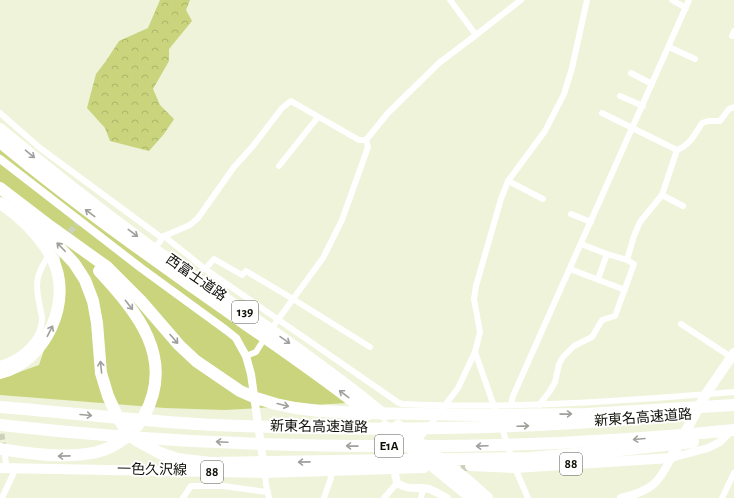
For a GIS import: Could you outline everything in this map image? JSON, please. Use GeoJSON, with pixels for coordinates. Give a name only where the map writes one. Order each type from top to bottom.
{"type":"FeatureCollection","features":[{"type":"Feature","properties":{"kind":"highway","name":"西富士道路"},"geometry":{"type":"LineString","coordinates":[[0,129],[35,158],[148,244],[353,389],[487,498]]}},
{"type":"Feature","properties":{"kind":"highway","name":"西富士道路"},"geometry":{"type":"LineString","coordinates":[[0,142],[86,210],[346,396],[472,498]]}},
{"type":"Feature","properties":{"kind":"highway"},"geometry":{"type":"LineString","coordinates":[[0,188],[107,267],[141,301],[190,356],[240,391],[256,398],[295,408],[320,411],[475,415],[587,414],[734,405]]}},
{"type":"Feature","properties":{"kind":"highway"},"geometry":{"type":"LineString","coordinates":[[0,203],[45,232],[74,263],[85,280],[93,301],[103,379],[108,396],[125,429]]}},
{"type":"Feature","properties":{"kind":"highway"},"geometry":{"type":"LineString","coordinates":[[0,373],[22,363],[43,343],[55,320],[60,293],[57,272],[52,258],[40,240],[16,214]]}},
{"type":"Feature","properties":{"kind":"highway"},"geometry":{"type":"LineString","coordinates":[[2,453],[72,456],[98,452],[125,438],[139,425],[153,397],[156,379],[156,365],[153,349],[147,334],[136,315],[118,291],[76,244]]}},
{"type":"Feature","properties":{"kind":"highway","name":"新東名高速道路"},"geometry":{"type":"LineString","coordinates":[[0,407],[212,424],[349,428],[548,425],[734,410]]}},
{"type":"Feature","properties":{"kind":"highway","name":"新東名高速道路"},"geometry":{"type":"LineString","coordinates":[[0,425],[44,430],[163,439],[274,445],[360,447],[548,444],[622,440],[734,429]]}},
{"type":"Feature","properties":{"kind":"highway"},"geometry":{"type":"LineString","coordinates":[[136,440],[160,453],[177,459],[210,463],[530,458],[611,452],[734,436]]}},
{"type":"Feature","properties":{"kind":"main road"},"geometry":{"type":"LineString","coordinates":[[672,458],[706,394],[732,355]]}},
{"type":"Feature","properties":{"kind":"main road","name":"88"},"geometry":{"type":"LineString","coordinates":[[470,466],[515,468],[672,458]]}},
{"type":"Feature","properties":{"kind":"main road","name":"一色久沢線"},"geometry":{"type":"LineString","coordinates":[[8,468],[265,473],[424,468]]}},
{"type":"Feature","properties":{"kind":"street"},"geometry":{"type":"LineString","coordinates":[[450,0],[476,36]]}},
{"type":"Feature","properties":{"kind":"street"},"geometry":{"type":"LineString","coordinates":[[366,140],[388,113],[438,63],[476,36],[521,0]]}},
{"type":"Feature","properties":{"kind":"street"},"geometry":{"type":"LineString","coordinates":[[421,437],[458,388],[475,352],[480,332],[474,299],[476,286],[501,199],[508,181],[544,131],[564,94],[572,68],[587,0]]}},
{"type":"Feature","properties":{"kind":"street"},"geometry":{"type":"LineString","coordinates":[[672,0],[686,8]]}},
{"type":"Feature","properties":{"kind":"street"},"geometry":{"type":"LineString","coordinates":[[511,405],[513,396],[689,0]]}},
{"type":"Feature","properties":{"kind":"street"},"geometry":{"type":"LineString","coordinates":[[669,46],[695,59]]}},
{"type":"Feature","properties":{"kind":"street"},"geometry":{"type":"LineString","coordinates":[[631,73],[652,84]]}},
{"type":"Feature","properties":{"kind":"street"},"geometry":{"type":"LineString","coordinates":[[620,96],[642,106]]}},
{"type":"Feature","properties":{"kind":"street"},"geometry":{"type":"LineString","coordinates":[[158,244],[163,237],[190,226],[198,218],[234,167],[282,108],[291,101],[359,140],[366,140]]}},
{"type":"Feature","properties":{"kind":"street"},"geometry":{"type":"LineString","coordinates":[[602,113],[677,150],[690,143],[702,122],[720,120],[729,109],[734,106]]}},
{"type":"Feature","properties":{"kind":"street"},"geometry":{"type":"LineString","coordinates":[[0,113],[40,148],[163,237],[205,270],[399,403],[445,406],[539,405],[618,401],[734,392]]}},
{"type":"Feature","properties":{"kind":"street"},"geometry":{"type":"LineString","coordinates":[[279,166],[318,117]]}},
{"type":"Feature","properties":{"kind":"street"},"geometry":{"type":"LineString","coordinates":[[274,325],[324,258],[342,220],[368,147],[366,140]]}},
{"type":"Feature","properties":{"kind":"street"},"geometry":{"type":"LineString","coordinates":[[627,260],[640,222],[662,195],[677,150]]}},
{"type":"Feature","properties":{"kind":"street"},"geometry":{"type":"LineString","coordinates":[[0,159],[143,265],[236,338],[246,356],[251,374],[268,495],[223,486],[191,486],[183,498]]}},
{"type":"Feature","properties":{"kind":"street"},"geometry":{"type":"LineString","coordinates":[[508,181],[543,199]]}},
{"type":"Feature","properties":{"kind":"street"},"geometry":{"type":"LineString","coordinates":[[662,195],[683,206]]}},
{"type":"Feature","properties":{"kind":"street"},"geometry":{"type":"LineString","coordinates":[[571,214],[591,222]]}},
{"type":"Feature","properties":{"kind":"street"},"geometry":{"type":"LineString","coordinates":[[539,405],[555,382],[559,364],[563,357],[574,346],[592,337],[602,320],[615,316],[634,264],[627,260],[581,244]]}},
{"type":"Feature","properties":{"kind":"street"},"geometry":{"type":"LineString","coordinates":[[598,279],[607,254]]}},
{"type":"Feature","properties":{"kind":"street"},"geometry":{"type":"LineString","coordinates":[[0,364],[7,362],[23,353],[34,340],[40,328],[42,317],[36,291],[40,270],[47,258]]}},
{"type":"Feature","properties":{"kind":"street"},"geometry":{"type":"LineString","coordinates":[[205,270],[214,259],[242,275],[246,272],[293,299],[370,347]]}},
{"type":"Feature","properties":{"kind":"street"},"geometry":{"type":"LineString","coordinates":[[570,269],[625,290]]}},
{"type":"Feature","properties":{"kind":"street"},"geometry":{"type":"LineString","coordinates":[[681,324],[732,355]]}},
{"type":"Feature","properties":{"kind":"street"},"geometry":{"type":"LineString","coordinates":[[246,356],[256,352],[261,344]]}},
{"type":"Feature","properties":{"kind":"street"},"geometry":{"type":"LineString","coordinates":[[475,352],[515,468],[528,498]]}},
{"type":"Feature","properties":{"kind":"street"},"geometry":{"type":"LineString","coordinates":[[621,498],[632,496],[654,484],[663,475],[672,458],[708,448],[720,442],[734,429]]}},
{"type":"Feature","properties":{"kind":"street"},"geometry":{"type":"LineString","coordinates":[[384,498],[397,484],[396,469],[410,452]]}},
{"type":"Feature","properties":{"kind":"street"},"geometry":{"type":"LineString","coordinates":[[2,453],[8,468],[2,498]]}},
{"type":"Feature","properties":{"kind":"street"},"geometry":{"type":"LineString","coordinates":[[324,498],[331,478],[330,471]]}},
{"type":"Feature","properties":{"kind":"street"},"geometry":{"type":"LineString","coordinates":[[722,498],[734,473]]}},
{"type":"Feature","properties":{"kind":"street"},"geometry":{"type":"LineString","coordinates":[[397,484],[410,489],[429,489],[447,498]]}},
{"type":"Feature","properties":{"kind":"street"},"geometry":{"type":"LineString","coordinates":[[421,498],[423,489]]}},
{"type":"Feature","properties":{"kind":"green space"},"geometry":{"type":"Polygon","coordinates":[[[160,0],[190,0],[186,10],[192,21],[169,49],[169,61],[153,89],[160,105],[174,119],[164,134],[149,151],[110,141],[105,128],[87,108],[96,74],[119,41],[148,28],[160,0]]]}},
{"type":"Feature","properties":{"kind":"green space"},"geometry":{"type":"Polygon","coordinates":[[[0,149],[84,215],[188,291],[217,309],[348,403],[224,410],[165,408],[0,395],[0,378],[39,365],[63,294],[59,248],[0,209],[0,149]]]}},
{"type":"Feature","properties":{"kind":"tunnel"},"geometry":{"type":"LineString","coordinates":[[64,239],[80,220]]}},
{"type":"Feature","properties":{"kind":"tunnel"},"geometry":{"type":"LineString","coordinates":[[0,425],[4,451]]}},
{"type":"Feature","properties":{"kind":"tunnel"},"geometry":{"type":"LineString","coordinates":[[446,467],[470,466]]}}]}
